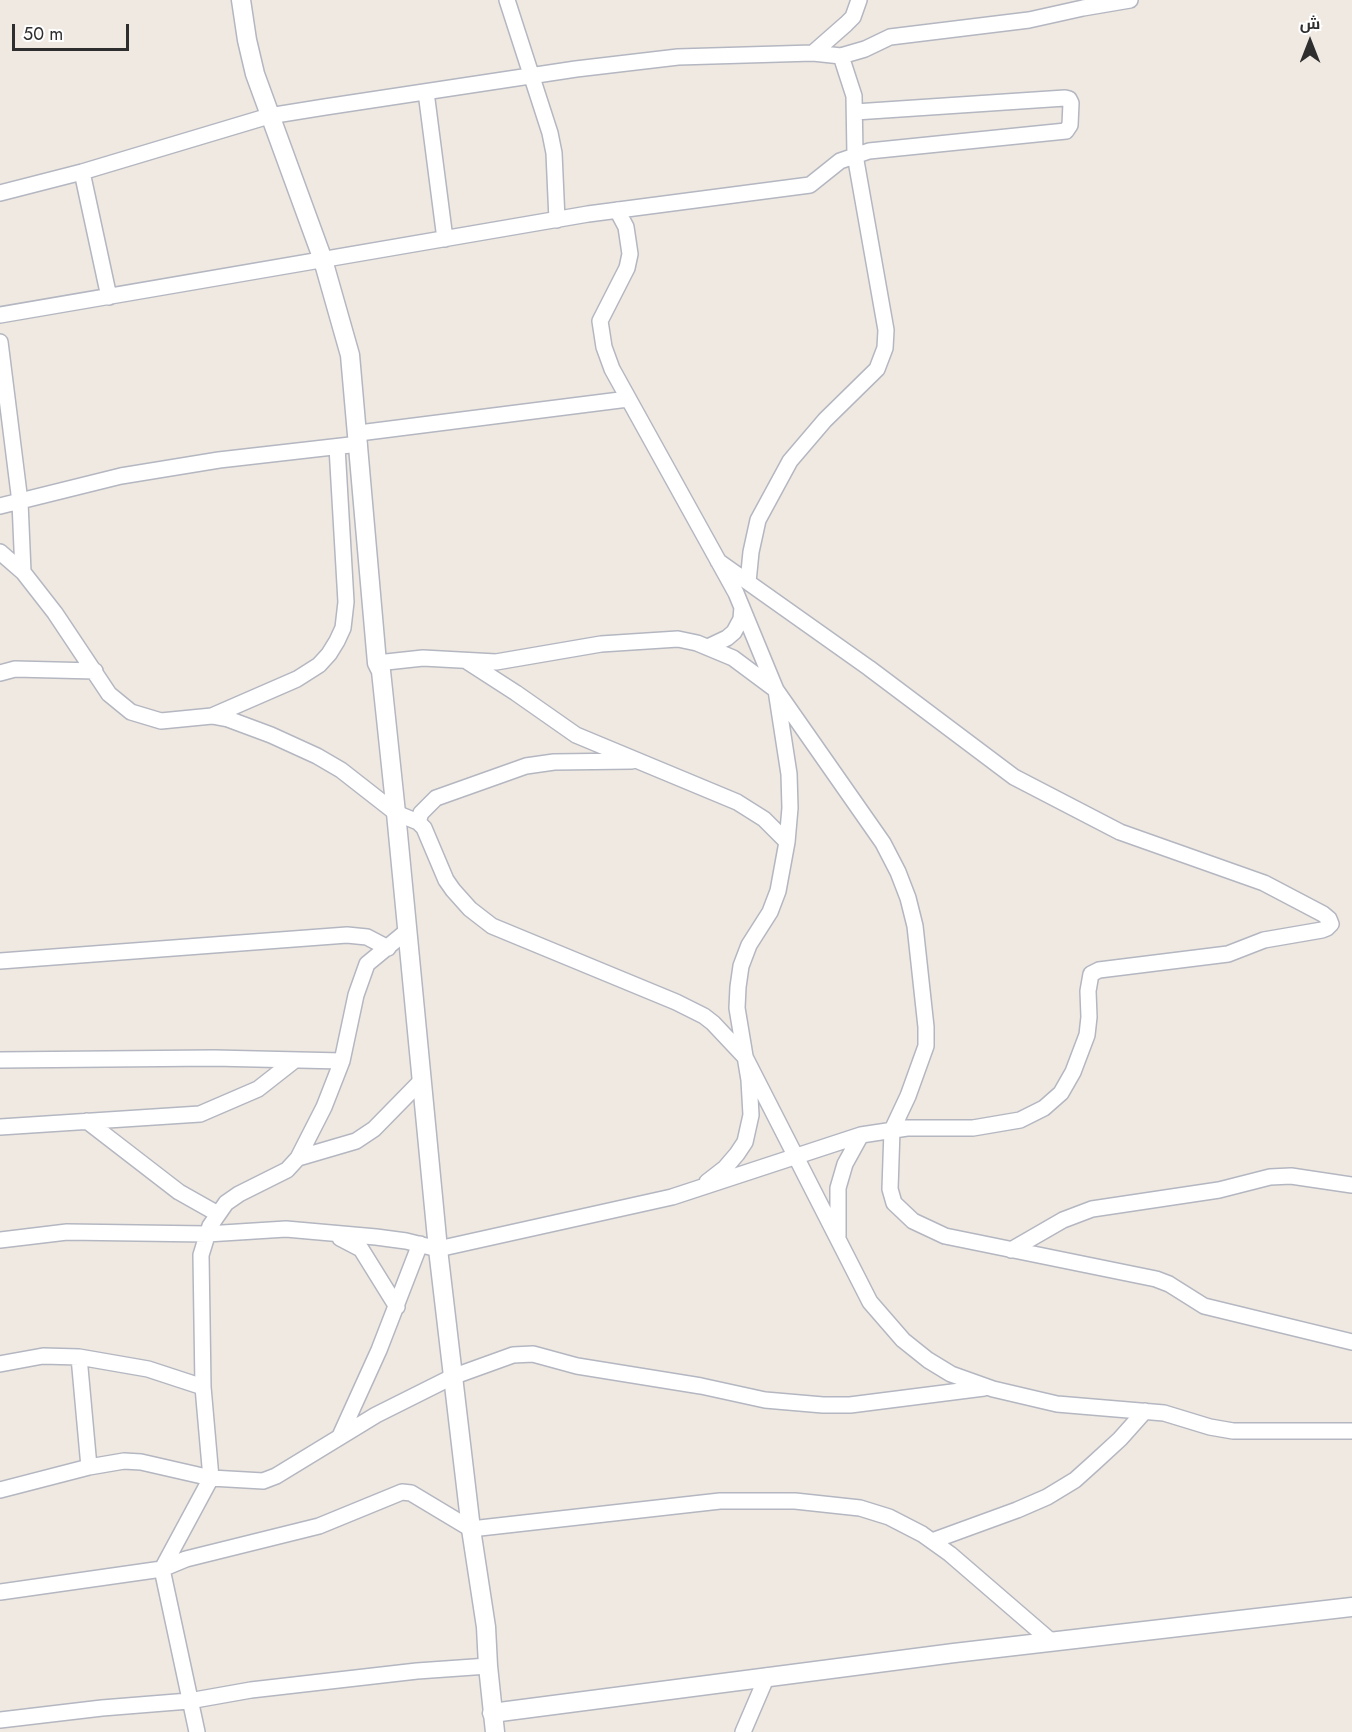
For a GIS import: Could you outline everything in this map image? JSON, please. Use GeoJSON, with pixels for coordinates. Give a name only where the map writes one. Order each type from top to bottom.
{"type":"FeatureCollection","features":[{"type":"Feature","properties":{"kind":"street"},"geometry":{"type":"LineString","coordinates":[[241,0],[247,40],[269,116],[323,260],[350,356],[377,663],[381,672],[396,813],[438,1249],[471,1529],[486,1627],[495,1732]]}},
{"type":"Feature","properties":{"kind":"street"},"geometry":{"type":"LineString","coordinates":[[507,0],[550,133],[554,153],[557,220]]}},
{"type":"Feature","properties":{"kind":"street"},"geometry":{"type":"LineString","coordinates":[[813,53],[853,17],[859,0]]}},
{"type":"Feature","properties":{"kind":"street"},"geometry":{"type":"LineString","coordinates":[[0,194],[269,116],[532,75],[678,57],[813,53],[841,56],[855,53],[890,37],[1019,22],[1130,0]]}},
{"type":"Feature","properties":{"kind":"street"},"geometry":{"type":"LineString","coordinates":[[748,582],[758,520],[790,461],[807,439],[877,369],[885,348],[886,330],[855,155],[854,96],[841,56]]}},
{"type":"Feature","properties":{"kind":"street"},"geometry":{"type":"LineString","coordinates":[[426,92],[444,239]]}},
{"type":"Feature","properties":{"kind":"street"},"geometry":{"type":"LineString","coordinates":[[0,315],[617,210],[810,185],[840,161],[855,155],[880,150],[1066,131],[1070,125],[1071,103],[1065,98],[855,112]]}},
{"type":"Feature","properties":{"kind":"street"},"geometry":{"type":"LineString","coordinates":[[82,172],[109,297]]}},
{"type":"Feature","properties":{"kind":"street"},"geometry":{"type":"LineString","coordinates":[[617,210],[626,227],[630,254],[627,268],[600,321],[604,347],[612,369],[742,607],[776,690],[883,843],[908,898],[915,926],[926,1046],[908,1096],[892,1130],[890,1189],[894,1203],[913,1221],[945,1236],[1156,1279],[1169,1284],[1204,1306],[1352,1342]]}},
{"type":"Feature","properties":{"kind":"street"},"geometry":{"type":"LineString","coordinates":[[0,342],[20,502],[23,572]]}},
{"type":"Feature","properties":{"kind":"street"},"geometry":{"type":"LineString","coordinates":[[0,506],[120,476],[219,460],[338,447],[359,439],[628,399]]}},
{"type":"Feature","properties":{"kind":"street"},"geometry":{"type":"LineString","coordinates":[[0,552],[23,572],[55,613],[110,694],[131,712],[160,721],[212,716],[297,679],[319,665],[337,641],[343,628],[346,603],[338,447]]}},
{"type":"Feature","properties":{"kind":"street"},"geometry":{"type":"LineString","coordinates":[[0,1240],[68,1232],[207,1234],[286,1229],[376,1237],[438,1249],[692,1191],[861,1135],[892,1130],[974,1128],[1020,1120],[1044,1108],[1060,1094],[1073,1072],[1087,1035],[1091,974],[1099,970],[1228,954],[1264,940],[1322,930],[1330,924],[1329,919],[1323,914],[1264,883],[1120,832],[1014,777],[869,668],[718,561]]}},
{"type":"Feature","properties":{"kind":"street"},"geometry":{"type":"LineString","coordinates":[[708,647],[734,632],[741,619],[742,607]]}},
{"type":"Feature","properties":{"kind":"street"},"geometry":{"type":"LineString","coordinates":[[377,663],[423,658],[496,662],[601,644],[678,639],[708,647],[733,658],[776,690],[789,774],[790,808],[787,842],[778,891],[770,912],[749,945],[741,966],[737,1008],[749,1080],[751,1115],[744,1142],[725,1168],[692,1191]]}},
{"type":"Feature","properties":{"kind":"street"},"geometry":{"type":"LineString","coordinates":[[465,661],[576,735],[737,802],[764,819],[787,842]]}},
{"type":"Feature","properties":{"kind":"street"},"geometry":{"type":"LineString","coordinates":[[0,674],[15,669],[95,672]]}},
{"type":"Feature","properties":{"kind":"street"},"geometry":{"type":"LineString","coordinates":[[212,716],[271,735],[317,756],[341,770],[396,813],[418,822],[424,828],[446,880],[453,890],[462,902],[492,926],[689,1008],[714,1023],[744,1057],[870,1302],[903,1340],[928,1360],[951,1374],[987,1387],[1057,1404],[1164,1413],[1210,1427],[1233,1431],[1352,1431]]}},
{"type":"Feature","properties":{"kind":"street"},"geometry":{"type":"LineString","coordinates":[[418,822],[421,813],[436,798],[537,763],[641,761]]}},
{"type":"Feature","properties":{"kind":"street"},"geometry":{"type":"LineString","coordinates":[[197,1732],[162,1569],[211,1478],[203,1386],[200,1265],[207,1234],[218,1214],[233,1198],[287,1170],[298,1158],[324,1107],[342,1061],[356,995],[364,970],[371,960],[408,931]]}},
{"type":"Feature","properties":{"kind":"street"},"geometry":{"type":"LineString","coordinates":[[0,961],[347,935],[368,937],[388,948]]}},
{"type":"Feature","properties":{"kind":"street"},"geometry":{"type":"LineString","coordinates":[[0,1060],[214,1058],[342,1061]]}},
{"type":"Feature","properties":{"kind":"street"},"geometry":{"type":"LineString","coordinates":[[0,1127],[204,1113],[258,1089],[295,1060]]}},
{"type":"Feature","properties":{"kind":"street"},"geometry":{"type":"LineString","coordinates":[[298,1158],[341,1146],[365,1135],[374,1129],[422,1080]]}},
{"type":"Feature","properties":{"kind":"street"},"geometry":{"type":"LineString","coordinates":[[87,1121],[179,1192],[218,1214]]}},
{"type":"Feature","properties":{"kind":"street"},"geometry":{"type":"LineString","coordinates":[[838,1242],[838,1188],[845,1164],[861,1135]]}},
{"type":"Feature","properties":{"kind":"street"},"geometry":{"type":"LineString","coordinates":[[1011,1250],[1076,1213],[1092,1209],[1219,1190],[1270,1177],[1291,1176],[1352,1185]]}},
{"type":"Feature","properties":{"kind":"street"},"geometry":{"type":"LineString","coordinates":[[314,1231],[350,1242],[361,1249],[397,1307]]}},
{"type":"Feature","properties":{"kind":"street"},"geometry":{"type":"LineString","coordinates":[[340,1436],[397,1307],[420,1244]]}},
{"type":"Feature","properties":{"kind":"street"},"geometry":{"type":"LineString","coordinates":[[0,1490],[89,1467],[132,1461],[211,1478],[263,1481],[376,1415],[452,1377],[501,1358],[533,1354],[577,1366],[701,1386],[765,1400],[823,1405],[850,1405],[987,1387]]}},
{"type":"Feature","properties":{"kind":"street"},"geometry":{"type":"LineString","coordinates":[[0,1364],[43,1356],[80,1357],[148,1370],[203,1386]]}},
{"type":"Feature","properties":{"kind":"street"},"geometry":{"type":"LineString","coordinates":[[80,1357],[89,1467]]}},
{"type":"Feature","properties":{"kind":"street"},"geometry":{"type":"LineString","coordinates":[[932,1541],[1017,1510],[1047,1497],[1075,1480],[1120,1439],[1145,1411]]}},
{"type":"Feature","properties":{"kind":"street"},"geometry":{"type":"LineString","coordinates":[[0,1592],[162,1569],[186,1559],[311,1529],[402,1492],[411,1493],[471,1529],[689,1504],[754,1499],[824,1503],[860,1508],[889,1516],[950,1554],[1052,1642]]}},
{"type":"Feature","properties":{"kind":"street"},"geometry":{"type":"LineString","coordinates":[[492,1713],[767,1676],[1352,1607]]}},
{"type":"Feature","properties":{"kind":"street"},"geometry":{"type":"LineString","coordinates":[[0,1720],[189,1701],[251,1690],[350,1678],[488,1666]]}},
{"type":"Feature","properties":{"kind":"street"},"geometry":{"type":"LineString","coordinates":[[743,1732],[767,1676]]}}]}
